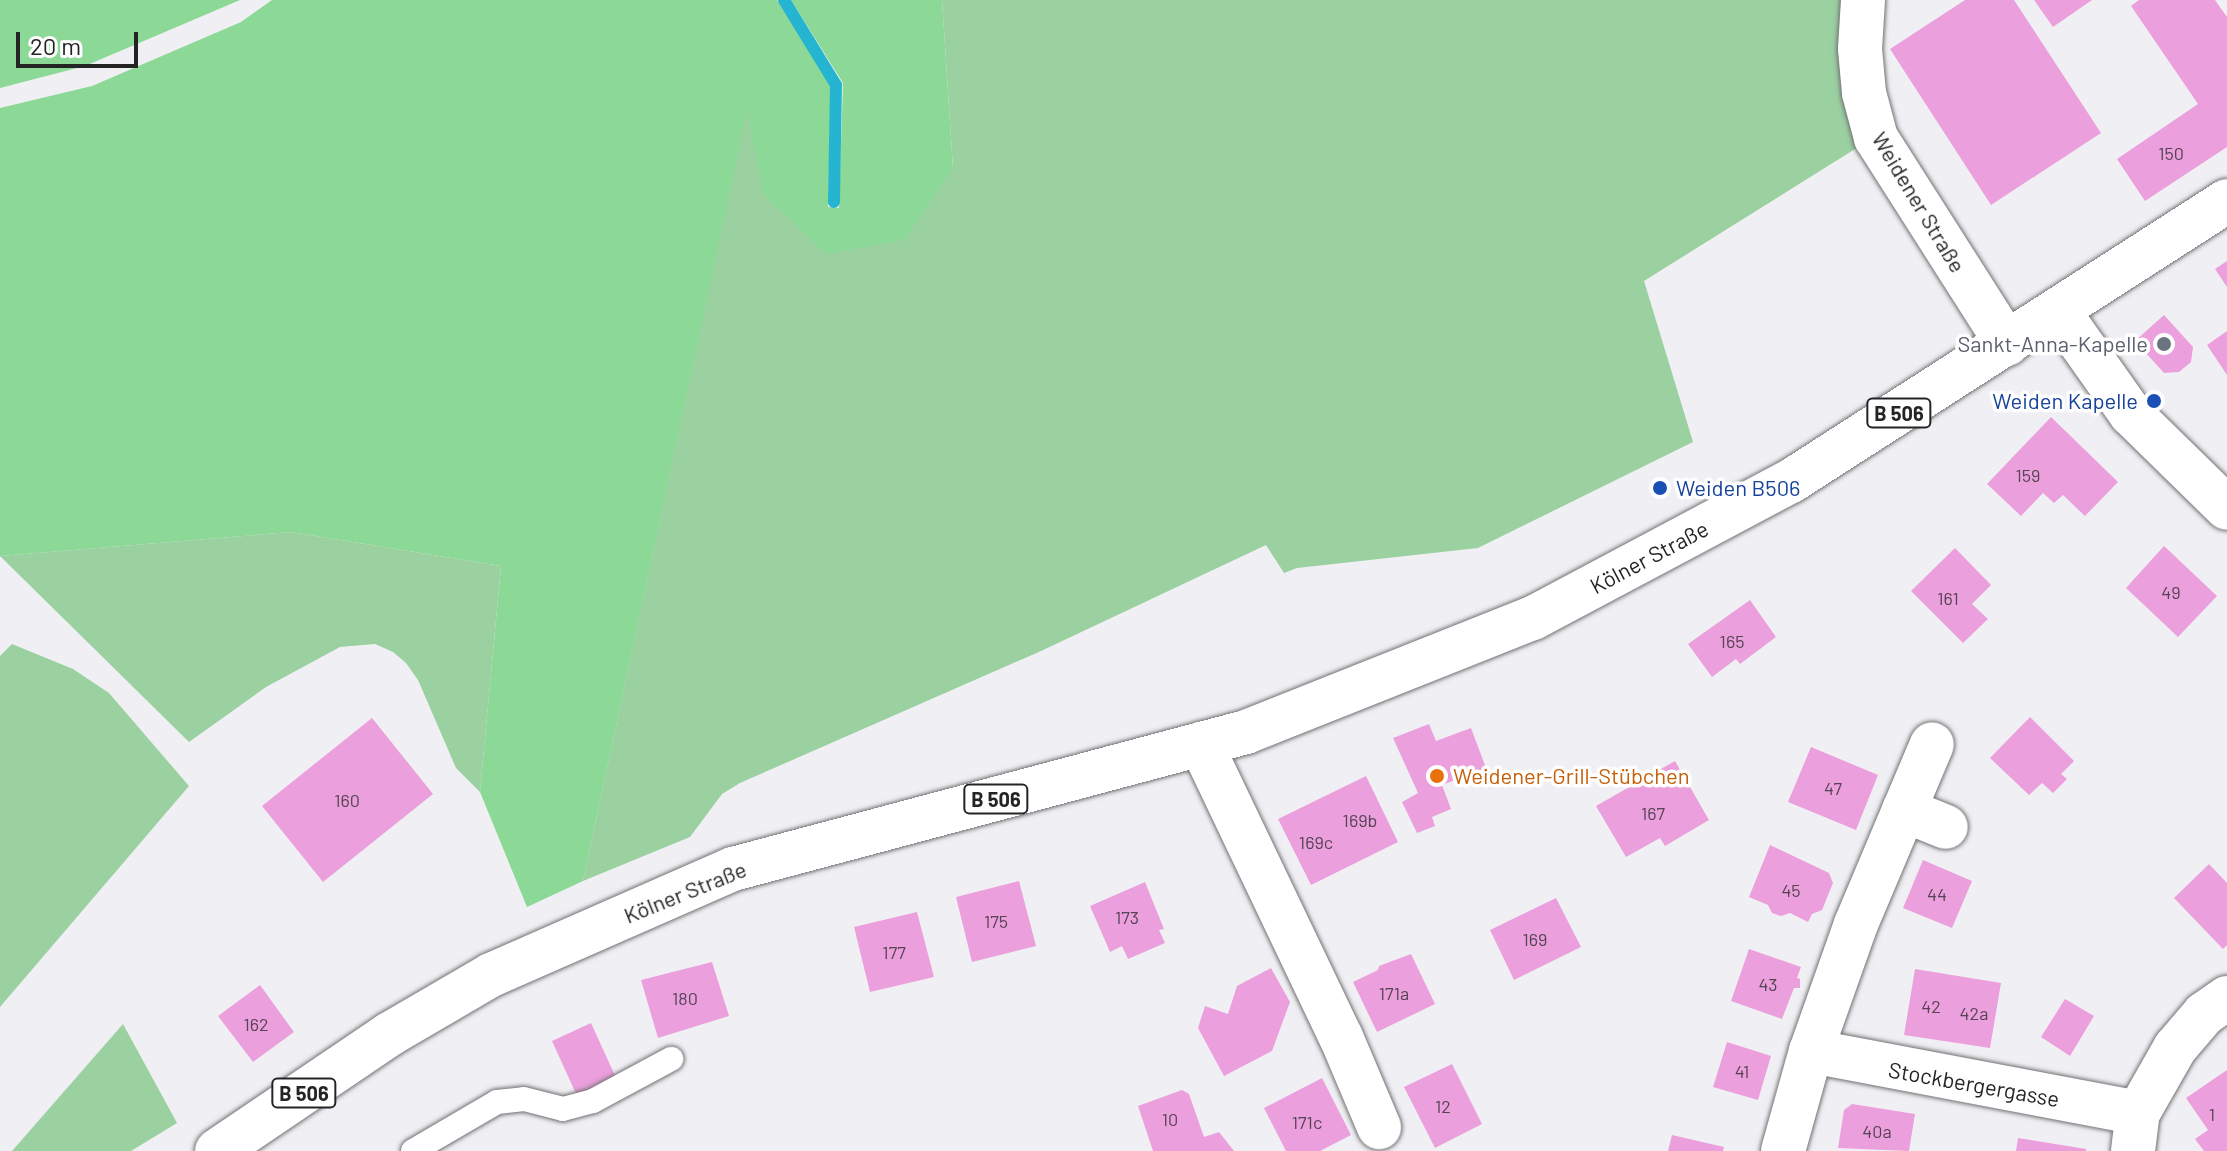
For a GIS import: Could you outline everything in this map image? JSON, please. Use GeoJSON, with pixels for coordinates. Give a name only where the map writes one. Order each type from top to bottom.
{"type":"FeatureCollection","features":[{"type":"Feature","properties":{"kind":"main road","name":"Weidener Straße"},"geometry":{"type":"LineString","coordinates":[[1863,0],[1860,49],[1864,93],[1876,138],[2007,344]]}},
{"type":"Feature","properties":{"kind":"main road","name":"Kölner Straße"},"geometry":{"type":"LineString","coordinates":[[217,1151],[390,1034],[491,975],[733,869],[1246,732],[1533,618],[1762,498],[2227,201]]}},
{"type":"Feature","properties":{"kind":"main road"},"geometry":{"type":"LineString","coordinates":[[2058,311],[2131,414],[2227,508]]}},
{"type":"Feature","properties":{"kind":"main road"},"geometry":{"type":"LineString","coordinates":[[1201,744],[1341,1037],[1379,1127]]}},
{"type":"Feature","properties":{"kind":"main road"},"geometry":{"type":"LineString","coordinates":[[1783,1151],[1811,1051],[1856,924],[1932,744]]}},
{"type":"Feature","properties":{"kind":"main road"},"geometry":{"type":"LineString","coordinates":[[1904,810],[1946,827]]}},
{"type":"Feature","properties":{"kind":"main road"},"geometry":{"type":"LineString","coordinates":[[2135,1132],[2175,1048],[2204,1014],[2227,998]]}},
{"type":"Feature","properties":{"kind":"main road","name":"Stockbergergasse"},"geometry":{"type":"LineString","coordinates":[[1811,1051],[2135,1132]]}},
{"type":"Feature","properties":{"kind":"lane"},"geometry":{"type":"LineString","coordinates":[[413,1151],[497,1102],[524,1099],[563,1109],[593,1101],[671,1059]]}},
{"type":"Feature","properties":{"kind":"green space"},"geometry":{"type":"Polygon","coordinates":[[[0,0],[240,0],[85,66],[0,88],[0,0]]]}},
{"type":"Feature","properties":{"kind":"green space"},"geometry":{"type":"Polygon","coordinates":[[[272,0],[777,0],[831,86],[828,207],[839,208],[843,83],[791,0],[942,0],[953,168],[904,240],[826,254],[764,195],[747,112],[583,881],[527,907],[480,792],[501,566],[291,532],[0,556],[0,108],[92,86],[241,22],[272,0]]]}},
{"type":"Feature","properties":{"kind":"green space"},"geometry":{"type":"Polygon","coordinates":[[[942,0],[1848,0],[1863,144],[1644,281],[1693,442],[1478,548],[1297,568],[1284,573],[1266,545],[1041,651],[740,783],[722,794],[690,837],[583,881],[747,109],[826,254],[953,168],[942,0]]]}},
{"type":"Feature","properties":{"kind":"green space"},"geometry":{"type":"Polygon","coordinates":[[[291,532],[501,566],[480,792],[456,768],[418,680],[393,652],[375,644],[340,647],[266,687],[189,742],[0,556],[291,532]]]}},
{"type":"Feature","properties":{"kind":"green space"},"geometry":{"type":"Polygon","coordinates":[[[12,644],[73,669],[109,693],[189,786],[0,1007],[0,656],[12,644]]]}},
{"type":"Feature","properties":{"kind":"green space"},"geometry":{"type":"Polygon","coordinates":[[[123,1024],[177,1123],[131,1151],[12,1151],[123,1024]]]}},
{"type":"Feature","properties":{"kind":"building"},"geometry":{"type":"Polygon","coordinates":[[[1965,0],[2014,0],[2101,133],[1991,205],[1890,49],[1965,0]]]}},
{"type":"Feature","properties":{"kind":"building"},"geometry":{"type":"Polygon","coordinates":[[[2034,0],[2092,0],[2053,27],[2034,0]]]}},
{"type":"Feature","properties":{"kind":"building"},"geometry":{"type":"Polygon","coordinates":[[[2139,0],[2215,0],[2227,17],[2227,147],[2145,201],[2117,159],[2198,104],[2131,6],[2139,0]]]}},
{"type":"Feature","properties":{"kind":"building"},"geometry":{"type":"Polygon","coordinates":[[[2227,261],[2227,287],[2215,269],[2227,261]]]}},
{"type":"Feature","properties":{"kind":"building","name":"Sankt-Anna-Kapelle"},"geometry":{"type":"Polygon","coordinates":[[[2164,315],[2193,347],[2191,362],[2179,372],[2164,373],[2135,341],[2164,315]]]}},
{"type":"Feature","properties":{"kind":"building"},"geometry":{"type":"Polygon","coordinates":[[[2227,331],[2227,375],[2207,345],[2227,331]]]}},
{"type":"Feature","properties":{"kind":"building"},"geometry":{"type":"Polygon","coordinates":[[[2051,417],[2118,482],[2085,516],[2063,495],[2054,503],[2043,493],[2021,516],[1987,484],[2051,417]]]}},
{"type":"Feature","properties":{"kind":"building"},"geometry":{"type":"Polygon","coordinates":[[[2164,546],[2217,596],[2178,637],[2126,588],[2164,546]]]}},
{"type":"Feature","properties":{"kind":"building"},"geometry":{"type":"Polygon","coordinates":[[[1955,548],[1991,585],[1972,604],[1988,619],[1963,643],[1911,591],[1955,548]]]}},
{"type":"Feature","properties":{"kind":"building"},"geometry":{"type":"Polygon","coordinates":[[[1750,600],[1776,637],[1740,664],[1736,659],[1712,677],[1688,644],[1750,600]]]}},
{"type":"Feature","properties":{"kind":"building"},"geometry":{"type":"Polygon","coordinates":[[[2030,717],[2074,761],[2061,774],[2067,779],[2053,793],[2042,783],[2029,795],[1990,758],[2030,717]]]}},
{"type":"Feature","properties":{"kind":"building"},"geometry":{"type":"Polygon","coordinates":[[[372,718],[433,794],[323,882],[262,806],[372,718]]]}},
{"type":"Feature","properties":{"kind":"building","name":"Weidener-Grill-Stübchen"},"geometry":{"type":"Polygon","coordinates":[[[1429,724],[1436,741],[1471,728],[1486,768],[1442,785],[1451,809],[1432,817],[1435,826],[1417,833],[1402,802],[1418,793],[1393,738],[1429,724]]]}},
{"type":"Feature","properties":{"kind":"building"},"geometry":{"type":"Polygon","coordinates":[[[1811,747],[1878,775],[1856,830],[1788,802],[1811,747]]]}},
{"type":"Feature","properties":{"kind":"building"},"geometry":{"type":"Polygon","coordinates":[[[1675,761],[1709,820],[1665,846],[1660,838],[1626,857],[1596,806],[1675,761]]]}},
{"type":"Feature","properties":{"kind":"building"},"geometry":{"type":"Polygon","coordinates":[[[1366,776],[1398,842],[1311,885],[1278,819],[1366,776]]]}},
{"type":"Feature","properties":{"kind":"building"},"geometry":{"type":"Polygon","coordinates":[[[1770,845],[1829,873],[1833,883],[1822,910],[1812,914],[1808,922],[1790,913],[1781,916],[1772,913],[1768,905],[1749,897],[1770,845]]]}},
{"type":"Feature","properties":{"kind":"building"},"geometry":{"type":"Polygon","coordinates":[[[1923,860],[1972,881],[1952,928],[1903,908],[1923,860]]]}},
{"type":"Feature","properties":{"kind":"building"},"geometry":{"type":"Polygon","coordinates":[[[2209,864],[2227,883],[2227,945],[2223,949],[2174,898],[2209,864]]]}},
{"type":"Feature","properties":{"kind":"building"},"geometry":{"type":"Polygon","coordinates":[[[1019,881],[1036,946],[972,962],[956,897],[1019,881]]]}},
{"type":"Feature","properties":{"kind":"building"},"geometry":{"type":"Polygon","coordinates":[[[1145,882],[1164,929],[1159,930],[1165,943],[1128,959],[1122,946],[1110,952],[1090,906],[1145,882]]]}},
{"type":"Feature","properties":{"kind":"building"},"geometry":{"type":"Polygon","coordinates":[[[1556,898],[1581,947],[1514,980],[1490,930],[1556,898]]]}},
{"type":"Feature","properties":{"kind":"building"},"geometry":{"type":"Polygon","coordinates":[[[917,912],[934,977],[870,992],[854,927],[917,912]]]}},
{"type":"Feature","properties":{"kind":"building"},"geometry":{"type":"Polygon","coordinates":[[[1749,949],[1801,967],[1797,978],[1800,979],[1800,988],[1794,988],[1782,1019],[1731,1001],[1749,949]]]}},
{"type":"Feature","properties":{"kind":"building"},"geometry":{"type":"Polygon","coordinates":[[[1411,954],[1435,1004],[1377,1032],[1353,982],[1378,970],[1379,966],[1411,954]]]}},
{"type":"Feature","properties":{"kind":"building"},"geometry":{"type":"Polygon","coordinates":[[[712,962],[729,1016],[658,1038],[641,980],[712,962]]]}},
{"type":"Feature","properties":{"kind":"building"},"geometry":{"type":"Polygon","coordinates":[[[1271,968],[1290,1002],[1272,1051],[1224,1076],[1198,1028],[1205,1006],[1228,1014],[1237,986],[1271,968]]]}},
{"type":"Feature","properties":{"kind":"building"},"geometry":{"type":"Polygon","coordinates":[[[1915,969],[2001,983],[1990,1048],[1904,1035],[1915,969]]]}},
{"type":"Feature","properties":{"kind":"building"},"geometry":{"type":"Polygon","coordinates":[[[260,985],[294,1032],[253,1062],[218,1016],[260,985]]]}},
{"type":"Feature","properties":{"kind":"building"},"geometry":{"type":"Polygon","coordinates":[[[2065,999],[2094,1016],[2070,1056],[2041,1037],[2065,999]]]}},
{"type":"Feature","properties":{"kind":"building"},"geometry":{"type":"Polygon","coordinates":[[[591,1023],[617,1080],[578,1098],[552,1041],[591,1023]]]}},
{"type":"Feature","properties":{"kind":"building"},"geometry":{"type":"Polygon","coordinates":[[[1727,1042],[1771,1056],[1758,1100],[1713,1087],[1727,1042]]]}},
{"type":"Feature","properties":{"kind":"building"},"geometry":{"type":"Polygon","coordinates":[[[1452,1064],[1482,1124],[1435,1148],[1404,1087],[1452,1064]]]}},
{"type":"Feature","properties":{"kind":"building"},"geometry":{"type":"Polygon","coordinates":[[[2227,1070],[2227,1151],[2204,1151],[2195,1139],[2208,1130],[2186,1098],[2227,1070]]]}},
{"type":"Feature","properties":{"kind":"building"},"geometry":{"type":"Polygon","coordinates":[[[1322,1078],[1351,1135],[1320,1151],[1286,1151],[1264,1108],[1322,1078]]]}},
{"type":"Feature","properties":{"kind":"building"},"geometry":{"type":"Polygon","coordinates":[[[1182,1090],[1189,1094],[1204,1137],[1219,1132],[1234,1151],[1153,1151],[1138,1106],[1182,1090]]]}},
{"type":"Feature","properties":{"kind":"building"},"geometry":{"type":"Polygon","coordinates":[[[1852,1104],[1915,1114],[1909,1151],[1838,1148],[1844,1110],[1852,1104]]]}},
{"type":"Feature","properties":{"kind":"building"},"geometry":{"type":"Polygon","coordinates":[[[1672,1135],[1724,1147],[1723,1151],[1668,1151],[1672,1135]]]}},
{"type":"Feature","properties":{"kind":"building"},"geometry":{"type":"Polygon","coordinates":[[[2018,1138],[2086,1149],[2086,1151],[2016,1151],[2018,1138]]]}},
{"type":"Feature","properties":{"kind":"waterway"},"geometry":{"type":"LineString","coordinates":[[784,0],[836,85],[834,202]]}},
{"type":"Feature","properties":{"kind":"place","name":"Sankt-Anna-Kapelle"},"geometry":{"type":"Point","coordinates":[2164,344]}},
{"type":"Feature","properties":{"kind":"place","name":"Weiden Kapelle"},"geometry":{"type":"Point","coordinates":[2154,401]}},
{"type":"Feature","properties":{"kind":"place","name":"Weiden B506"},"geometry":{"type":"Point","coordinates":[1660,488]}},
{"type":"Feature","properties":{"kind":"place","name":"Weidener-Grill-Stübchen"},"geometry":{"type":"Point","coordinates":[1437,776]}}]}
